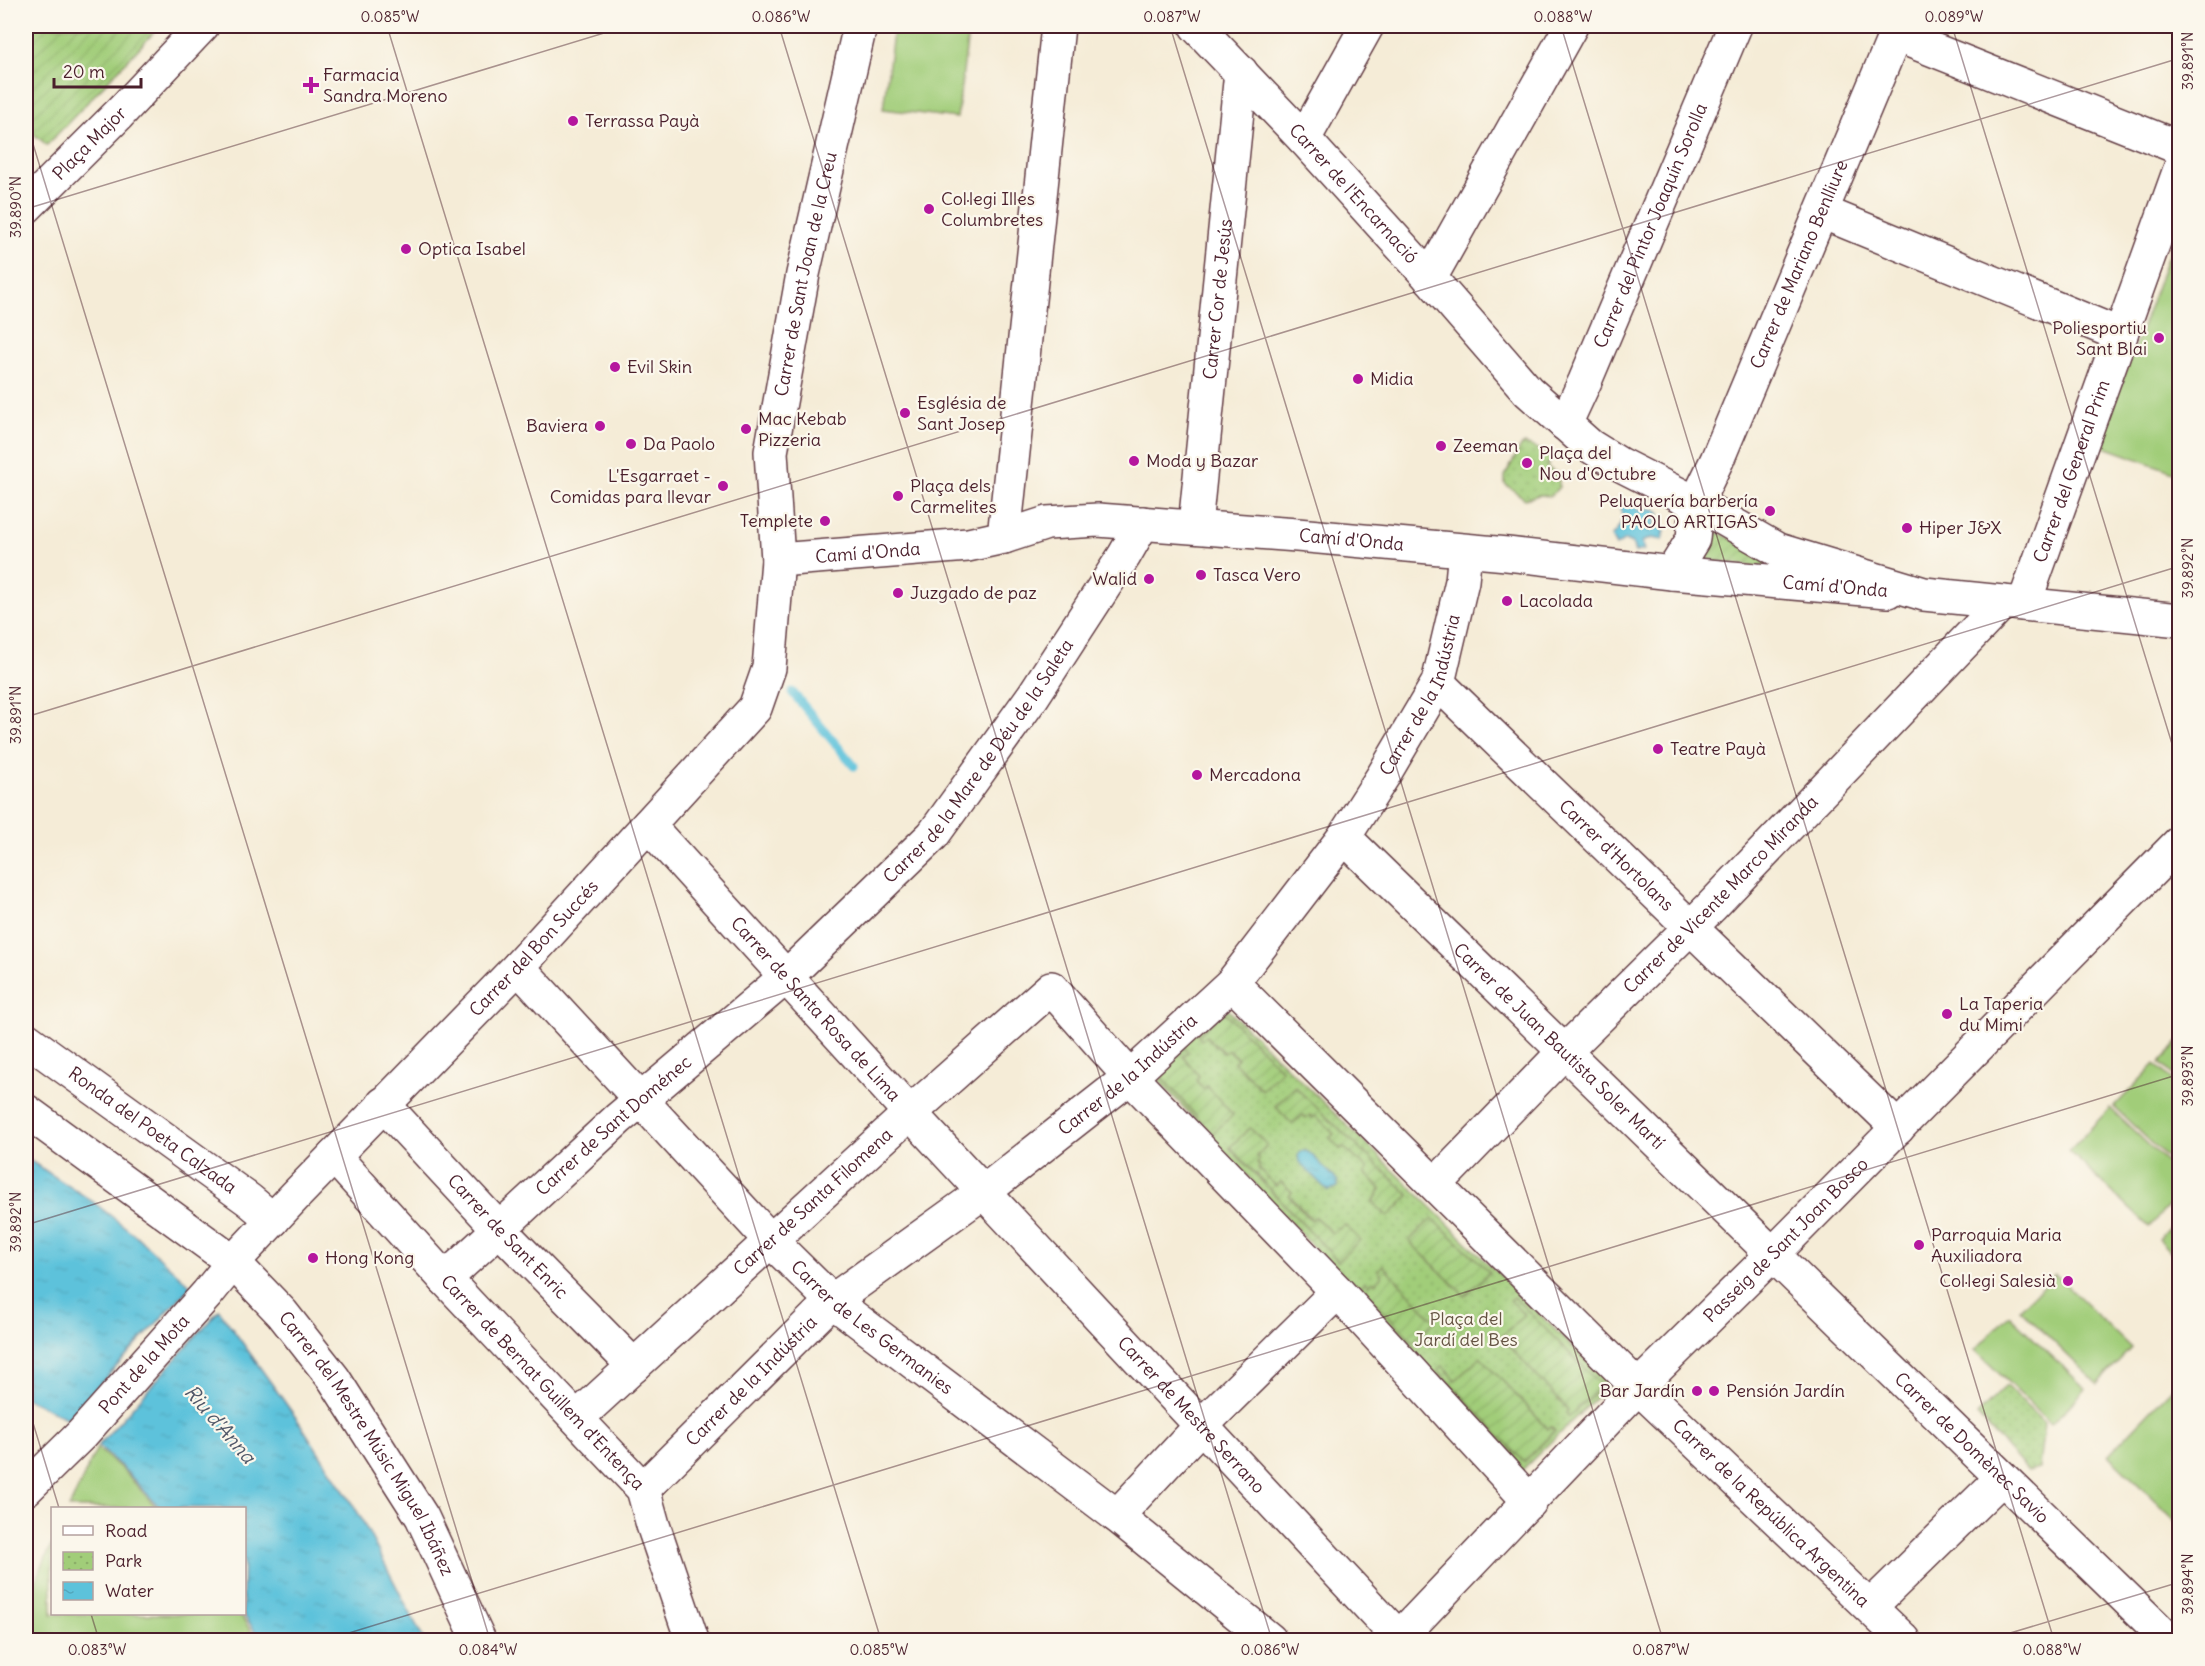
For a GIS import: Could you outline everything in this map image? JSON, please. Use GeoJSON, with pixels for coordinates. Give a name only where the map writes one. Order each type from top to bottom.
{"type":"FeatureCollection","features":[{"type":"Feature","properties":{"kind":"street","name":"Plaça Major"},"geometry":{"type":"LineString","coordinates":[[26,207],[119,114],[201,26]]}},
{"type":"Feature","properties":{"kind":"street","name":"Carrer de Sant Joan de la Creu"},"geometry":{"type":"LineString","coordinates":[[778,560],[771,452],[803,274],[860,26]]}},
{"type":"Feature","properties":{"kind":"street"},"geometry":{"type":"LineString","coordinates":[[1004,537],[1058,26]]}},
{"type":"Feature","properties":{"kind":"street","name":"Carrer de l'Encarnació"},"geometry":{"type":"LineString","coordinates":[[1196,26],[1304,139],[1430,278],[1528,391],[1565,424]]}},
{"type":"Feature","properties":{"kind":"street"},"geometry":{"type":"LineString","coordinates":[[1304,139],[1367,26]]}},
{"type":"Feature","properties":{"kind":"street"},"geometry":{"type":"LineString","coordinates":[[1430,278],[1571,26]]}},
{"type":"Feature","properties":{"kind":"street","name":"Carrer del Pintor Joaquín Sorolla"},"geometry":{"type":"LineString","coordinates":[[1565,424],[1735,26]]}},
{"type":"Feature","properties":{"kind":"street"},"geometry":{"type":"LineString","coordinates":[[1897,30],[2180,148]]}},
{"type":"Feature","properties":{"kind":"street","name":"Carrer de Mariano Benlliure"},"geometry":{"type":"LineString","coordinates":[[1696,503],[1722,449],[1897,30]]}},
{"type":"Feature","properties":{"kind":"street","name":"Carrer Cor de Jesús"},"geometry":{"type":"LineString","coordinates":[[1195,526],[1241,72]]}},
{"type":"Feature","properties":{"kind":"street","name":"Carrer del General Prim"},"geometry":{"type":"LineString","coordinates":[[2014,603],[2121,335],[2180,170]]}},
{"type":"Feature","properties":{"kind":"street"},"geometry":{"type":"LineString","coordinates":[[1822,212],[2121,335]]}},
{"type":"Feature","properties":{"kind":"street"},"geometry":{"type":"LineString","coordinates":[[1565,424],[1590,446],[1619,464],[1696,503],[1693,539],[1672,573]]}},
{"type":"Feature","properties":{"kind":"street","name":"Camí d'Onda"},"geometry":{"type":"LineString","coordinates":[[1696,503],[1778,550],[1924,594]]}},
{"type":"Feature","properties":{"kind":"street","name":"Camí d'Onda"},"geometry":{"type":"LineString","coordinates":[[778,560],[968,545],[1004,537],[1047,523],[1098,520],[1195,526],[2180,620]]}},
{"type":"Feature","properties":{"kind":"street","name":"Carrer de la Mare de Déu de la Saleta"},"geometry":{"type":"LineString","coordinates":[[786,977],[933,834],[1033,696],[1143,523]]}},
{"type":"Feature","properties":{"kind":"street","name":"Carrer de la Indústria"},"geometry":{"type":"LineString","coordinates":[[643,1489],[832,1301],[985,1191],[1130,1077],[1232,983],[1344,837],[1438,683],[1461,581],[1465,551]]}},
{"type":"Feature","properties":{"kind":"street","name":"Carrer del Bon Succés"},"geometry":{"type":"LineString","coordinates":[[207,1294],[233,1262],[383,1104],[518,967],[755,708],[769,668],[778,560]]}},
{"type":"Feature","properties":{"kind":"street","name":"Carrer de Vicente Marco Miranda"},"geometry":{"type":"LineString","coordinates":[[1436,1184],[1564,1052],[1692,927],[2014,603]]}},
{"type":"Feature","properties":{"kind":"street","name":"Carrer d'Hortolans"},"geometry":{"type":"LineString","coordinates":[[1438,683],[1898,1128]]}},
{"type":"Feature","properties":{"kind":"street","name":"Carrer de Santa Rosa de Lima"},"geometry":{"type":"LineString","coordinates":[[648,825],[910,1113],[985,1191]]}},
{"type":"Feature","properties":{"kind":"street","name":"Carrer de Juan Bautista Soler Martí"},"geometry":{"type":"LineString","coordinates":[[1344,837],[1772,1255]]}},
{"type":"Feature","properties":{"kind":"street","name":"Passeig de Sant Joan Bosco"},"geometry":{"type":"LineString","coordinates":[[1398,1640],[1638,1387],[1772,1255],[2180,842]]}},
{"type":"Feature","properties":{"kind":"street","name":"Carrer de Les Germanies"},"geometry":{"type":"LineString","coordinates":[[518,967],[771,1240],[832,1301],[1117,1516],[1270,1641]]}},
{"type":"Feature","properties":{"kind":"street","name":"Carrer de Sant Doménec"},"geometry":{"type":"LineString","coordinates":[[445,1279],[618,1119],[786,977]]}},
{"type":"Feature","properties":{"kind":"street"},"geometry":{"type":"LineString","coordinates":[[1232,983],[1638,1387]]}},
{"type":"Feature","properties":{"kind":"street","name":"Carrer de Santa Filomena"},"geometry":{"type":"LineString","coordinates":[[577,1418],[910,1113],[1051,988],[1130,1077]]}},
{"type":"Feature","properties":{"kind":"street","name":"Ronda del Poeta Calzada"},"geometry":{"type":"LineString","coordinates":[[28,1048],[249,1200],[273,1220]]}},
{"type":"Feature","properties":{"kind":"street"},"geometry":{"type":"LineString","coordinates":[[1130,1077],[1338,1292],[1530,1502]]}},
{"type":"Feature","properties":{"kind":"street","name":"Carrer de Sant Enric"},"geometry":{"type":"LineString","coordinates":[[383,1104],[499,1229],[634,1366]]}},
{"type":"Feature","properties":{"kind":"street"},"geometry":{"type":"LineString","coordinates":[[26,1111],[233,1262]]}},
{"type":"Feature","properties":{"kind":"street","name":"Carrer de Bernat Guillem d'Entença"},"geometry":{"type":"LineString","coordinates":[[334,1156],[445,1279],[643,1489],[652,1524],[692,1641]]}},
{"type":"Feature","properties":{"kind":"street","name":"Carrer de Mestre Serrano"},"geometry":{"type":"LineString","coordinates":[[985,1191],[1398,1640]]}},
{"type":"Feature","properties":{"kind":"street","name":"Carrer de Domènec Savio"},"geometry":{"type":"LineString","coordinates":[[1772,1255],[2169,1641]]}},
{"type":"Feature","properties":{"kind":"street","name":"Carrer del Mestre Músic Miguel Ibáñez"},"geometry":{"type":"LineString","coordinates":[[233,1262],[282,1313],[334,1379],[422,1517],[479,1641]]}},
{"type":"Feature","properties":{"kind":"street"},"geometry":{"type":"LineString","coordinates":[[1117,1516],[1201,1426],[1338,1292]]}},
{"type":"Feature","properties":{"kind":"street","name":"Pont de la Mota"},"geometry":{"type":"LineString","coordinates":[[26,1490],[82,1434],[207,1294]]}},
{"type":"Feature","properties":{"kind":"street","name":"Carrer de la República Argentina"},"geometry":{"type":"LineString","coordinates":[[1638,1387],[1904,1641]]}},
{"type":"Feature","properties":{"kind":"street"},"geometry":{"type":"LineString","coordinates":[[1869,1607],[2002,1478]]}},
{"type":"Feature","properties":{"kind":"green space"},"geometry":{"type":"Polygon","coordinates":[[[26,26],[160,26],[47,145],[26,128],[26,26]]]}},
{"type":"Feature","properties":{"kind":"green space"},"geometry":{"type":"Polygon","coordinates":[[[894,26],[969,26],[957,118],[883,109],[894,26]]]}},
{"type":"Feature","properties":{"kind":"green space","name":"Poliesportiu Sant Blai"},"geometry":{"type":"Polygon","coordinates":[[[2177,231],[2180,232],[2179,474],[2099,445],[2177,231]]]}},
{"type":"Feature","properties":{"kind":"green space"},"geometry":{"type":"Polygon","coordinates":[[[1525,444],[1549,456],[1551,459],[1547,467],[1559,475],[1559,487],[1551,496],[1539,495],[1525,499],[1505,484],[1505,476],[1521,446],[1525,444]]]}},
{"type":"Feature","properties":{"kind":"green space"},"geometry":{"type":"Polygon","coordinates":[[[1704,530],[1715,531],[1805,574],[1695,558],[1704,530]]]}},
{"type":"Feature","properties":{"kind":"green space","name":"Plaça del Jardí del Bes"},"geometry":{"type":"Polygon","coordinates":[[[1221,1003],[1610,1384],[1521,1471],[1148,1069],[1221,1003]],[[1206,1035],[1224,1053],[1229,1050],[1238,1059],[1235,1062],[1282,1070],[1206,1035]],[[1187,1052],[1158,1073],[1212,1134],[1207,1086],[1204,1089],[1195,1080],[1199,1076],[1182,1056],[1187,1052]],[[1295,1088],[1275,1107],[1303,1115],[1316,1116],[1334,1134],[1340,1149],[1343,1146],[1368,1169],[1365,1173],[1381,1189],[1373,1202],[1388,1217],[1409,1195],[1295,1088]],[[1267,1145],[1230,1148],[1338,1261],[1338,1231],[1332,1233],[1315,1217],[1312,1220],[1289,1195],[1292,1192],[1281,1182],[1276,1187],[1258,1168],[1257,1156],[1267,1145]],[[1383,1276],[1374,1284],[1368,1285],[1412,1342],[1383,1276]],[[1524,1315],[1501,1337],[1601,1386],[1524,1315]],[[1480,1358],[1456,1381],[1443,1366],[1438,1371],[1524,1461],[1548,1429],[1480,1358]]]}},
{"type":"Feature","properties":{"kind":"green space"},"geometry":{"type":"Polygon","coordinates":[[[1224,1012],[1282,1070],[1262,1090],[1234,1062],[1238,1058],[1229,1050],[1224,1053],[1206,1036],[1201,1040],[1198,1035],[1224,1012]]]}},
{"type":"Feature","properties":{"kind":"green space"},"geometry":{"type":"Polygon","coordinates":[[[2179,1042],[2179,1081],[2160,1063],[2179,1042]]]}},
{"type":"Feature","properties":{"kind":"green space"},"geometry":{"type":"Polygon","coordinates":[[[1184,1047],[1188,1052],[1183,1056],[1199,1076],[1196,1080],[1203,1089],[1207,1086],[1233,1115],[1212,1134],[1158,1073],[1184,1047]]]}},
{"type":"Feature","properties":{"kind":"green space"},"geometry":{"type":"Polygon","coordinates":[[[2155,1064],[2179,1087],[2179,1169],[2114,1107],[2155,1064]]]}},
{"type":"Feature","properties":{"kind":"green space"},"geometry":{"type":"Polygon","coordinates":[[[1295,1087],[1409,1195],[1388,1217],[1373,1202],[1381,1189],[1365,1173],[1368,1169],[1343,1147],[1340,1149],[1330,1138],[1334,1134],[1316,1116],[1313,1118],[1310,1115],[1306,1118],[1303,1115],[1292,1124],[1275,1106],[1295,1087]]]}},
{"type":"Feature","properties":{"kind":"green space"},"geometry":{"type":"Polygon","coordinates":[[[2110,1108],[2179,1174],[2179,1195],[2149,1227],[2069,1151],[2110,1108]]]}},
{"type":"Feature","properties":{"kind":"green space"},"geometry":{"type":"Polygon","coordinates":[[[1250,1128],[1267,1145],[1257,1156],[1260,1159],[1257,1163],[1260,1166],[1258,1168],[1276,1186],[1281,1182],[1292,1192],[1289,1196],[1311,1220],[1315,1217],[1332,1233],[1345,1225],[1360,1240],[1338,1261],[1230,1147],[1250,1128]]]}},
{"type":"Feature","properties":{"kind":"green space"},"geometry":{"type":"Polygon","coordinates":[[[1432,1218],[1490,1272],[1465,1296],[1409,1241],[1432,1218]]]}},
{"type":"Feature","properties":{"kind":"green space"},"geometry":{"type":"Polygon","coordinates":[[[2179,1218],[2179,1261],[2158,1239],[2179,1218]]]}},
{"type":"Feature","properties":{"kind":"green space"},"geometry":{"type":"Polygon","coordinates":[[[1383,1265],[1435,1321],[1413,1342],[1361,1286],[1365,1282],[1368,1285],[1372,1281],[1375,1283],[1382,1276],[1378,1270],[1383,1265]]]}},
{"type":"Feature","properties":{"kind":"green space"},"geometry":{"type":"Polygon","coordinates":[[[2055,1274],[2131,1348],[2097,1384],[2020,1309],[2055,1274]]]}},
{"type":"Feature","properties":{"kind":"green space"},"geometry":{"type":"Polygon","coordinates":[[[1514,1297],[1602,1386],[1569,1417],[1566,1413],[1568,1410],[1501,1337],[1524,1315],[1510,1300],[1514,1297]]]}},
{"type":"Feature","properties":{"kind":"green space"},"geometry":{"type":"Polygon","coordinates":[[[2009,1315],[2086,1389],[2051,1424],[1975,1350],[2009,1315]]]}},
{"type":"Feature","properties":{"kind":"green space"},"geometry":{"type":"Polygon","coordinates":[[[1480,1357],[1548,1429],[1551,1427],[1555,1431],[1524,1462],[1438,1370],[1443,1366],[1456,1380],[1480,1357]]]}},
{"type":"Feature","properties":{"kind":"green space"},"geometry":{"type":"Polygon","coordinates":[[[2179,1381],[2179,1524],[2108,1455],[2179,1381]]]}},
{"type":"Feature","properties":{"kind":"green space"},"geometry":{"type":"Polygon","coordinates":[[[2006,1386],[2044,1423],[2039,1468],[2028,1471],[1977,1415],[2006,1386]]]}},
{"type":"Feature","properties":{"kind":"green space"},"geometry":{"type":"Polygon","coordinates":[[[97,1448],[122,1469],[156,1507],[69,1507],[97,1448]]]}},
{"type":"Feature","properties":{"kind":"green space"},"geometry":{"type":"Polygon","coordinates":[[[51,1546],[51,1615],[241,1615],[257,1640],[26,1640],[26,1602],[51,1546]]]}},
{"type":"Feature","properties":{"kind":"water"},"geometry":{"type":"Polygon","coordinates":[[[1633,501],[1639,511],[1653,508],[1660,514],[1653,525],[1665,529],[1663,540],[1651,538],[1642,542],[1644,550],[1635,552],[1632,543],[1625,540],[1616,546],[1611,537],[1621,524],[1620,507],[1633,501]]]}},
{"type":"Feature","properties":{"kind":"water"},"geometry":{"type":"Polygon","coordinates":[[[1301,1151],[1310,1153],[1338,1181],[1338,1187],[1328,1191],[1299,1162],[1298,1155],[1301,1151]]]}},
{"type":"Feature","properties":{"kind":"water"},"geometry":{"type":"Polygon","coordinates":[[[26,1158],[92,1201],[134,1234],[191,1286],[68,1419],[26,1398],[26,1158]]]}},
{"type":"Feature","properties":{"kind":"water","name":"Riu d'Anna"},"geometry":{"type":"Polygon","coordinates":[[[219,1310],[299,1422],[360,1516],[424,1640],[261,1640],[244,1615],[246,1615],[246,1507],[159,1507],[123,1468],[98,1446],[219,1310]]]}},
{"type":"Feature","properties":{"kind":"waterway"},"geometry":{"type":"LineString","coordinates":[[792,692],[854,766]]}},
{"type":"Feature","properties":{"kind":"place","name":"Farmacia Sandra Moreno"},"geometry":{"type":"Point","coordinates":[311,85]}},
{"type":"Feature","properties":{"kind":"place","name":"Terrassa Payà"},"geometry":{"type":"Point","coordinates":[573,121]}},
{"type":"Feature","properties":{"kind":"place","name":"Col·legi Illes Columbretes"},"geometry":{"type":"Point","coordinates":[929,209]}},
{"type":"Feature","properties":{"kind":"place","name":"Optica Isabel"},"geometry":{"type":"Point","coordinates":[406,249]}},
{"type":"Feature","properties":{"kind":"place","name":"Poliesportiu Sant Blai"},"geometry":{"type":"Point","coordinates":[2159,338]}},
{"type":"Feature","properties":{"kind":"place","name":"Evil Skin"},"geometry":{"type":"Point","coordinates":[615,367]}},
{"type":"Feature","properties":{"kind":"place","name":"Midia"},"geometry":{"type":"Point","coordinates":[1358,379]}},
{"type":"Feature","properties":{"kind":"place","name":"Església de Sant Josep"},"geometry":{"type":"Point","coordinates":[905,413]}},
{"type":"Feature","properties":{"kind":"place","name":"Baviera"},"geometry":{"type":"Point","coordinates":[600,426]}},
{"type":"Feature","properties":{"kind":"place","name":"Mac Kebab Pizzeria"},"geometry":{"type":"Point","coordinates":[746,429]}},
{"type":"Feature","properties":{"kind":"place","name":"Da Paolo"},"geometry":{"type":"Point","coordinates":[631,444]}},
{"type":"Feature","properties":{"kind":"place","name":"Zeeman"},"geometry":{"type":"Point","coordinates":[1441,446]}},
{"type":"Feature","properties":{"kind":"place","name":"Moda y Bazar"},"geometry":{"type":"Point","coordinates":[1134,461]}},
{"type":"Feature","properties":{"kind":"place","name":"Plaça del Nou d'Octubre"},"geometry":{"type":"Point","coordinates":[1527,463]}},
{"type":"Feature","properties":{"kind":"place","name":"L'Esgarraet - Comidas para llevar"},"geometry":{"type":"Point","coordinates":[723,486]}},
{"type":"Feature","properties":{"kind":"place","name":"Plaça dels Carmelites"},"geometry":{"type":"Point","coordinates":[898,496]}},
{"type":"Feature","properties":{"kind":"place","name":"Peluquería barbería PAOLO ARTIGAS"},"geometry":{"type":"Point","coordinates":[1770,511]}},
{"type":"Feature","properties":{"kind":"place","name":"Templete"},"geometry":{"type":"Point","coordinates":[825,521]}},
{"type":"Feature","properties":{"kind":"place","name":"Hiper J&X"},"geometry":{"type":"Point","coordinates":[1907,528]}},
{"type":"Feature","properties":{"kind":"place","name":"Tasca Vero"},"geometry":{"type":"Point","coordinates":[1201,575]}},
{"type":"Feature","properties":{"kind":"place","name":"Walid"},"geometry":{"type":"Point","coordinates":[1149,579]}},
{"type":"Feature","properties":{"kind":"place","name":"Juzgado de paz"},"geometry":{"type":"Point","coordinates":[898,593]}},
{"type":"Feature","properties":{"kind":"place","name":"Lacolada"},"geometry":{"type":"Point","coordinates":[1507,601]}},
{"type":"Feature","properties":{"kind":"place","name":"Teatre Payà"},"geometry":{"type":"Point","coordinates":[1658,749]}},
{"type":"Feature","properties":{"kind":"place","name":"Mercadona"},"geometry":{"type":"Point","coordinates":[1197,775]}},
{"type":"Feature","properties":{"kind":"place","name":"La Taperia du Mimi"},"geometry":{"type":"Point","coordinates":[1947,1014]}},
{"type":"Feature","properties":{"kind":"place","name":"Parroquia Maria Auxiliadora"},"geometry":{"type":"Point","coordinates":[1919,1245]}},
{"type":"Feature","properties":{"kind":"place","name":"Hong Kong"},"geometry":{"type":"Point","coordinates":[313,1258]}},
{"type":"Feature","properties":{"kind":"place","name":"Col·legi Salesià"},"geometry":{"type":"Point","coordinates":[2068,1281]}},
{"type":"Feature","properties":{"kind":"place","name":"Bar Jardín"},"geometry":{"type":"Point","coordinates":[1697,1391]}},
{"type":"Feature","properties":{"kind":"place","name":"Pensión Jardín"},"geometry":{"type":"Point","coordinates":[1714,1391]}}]}
